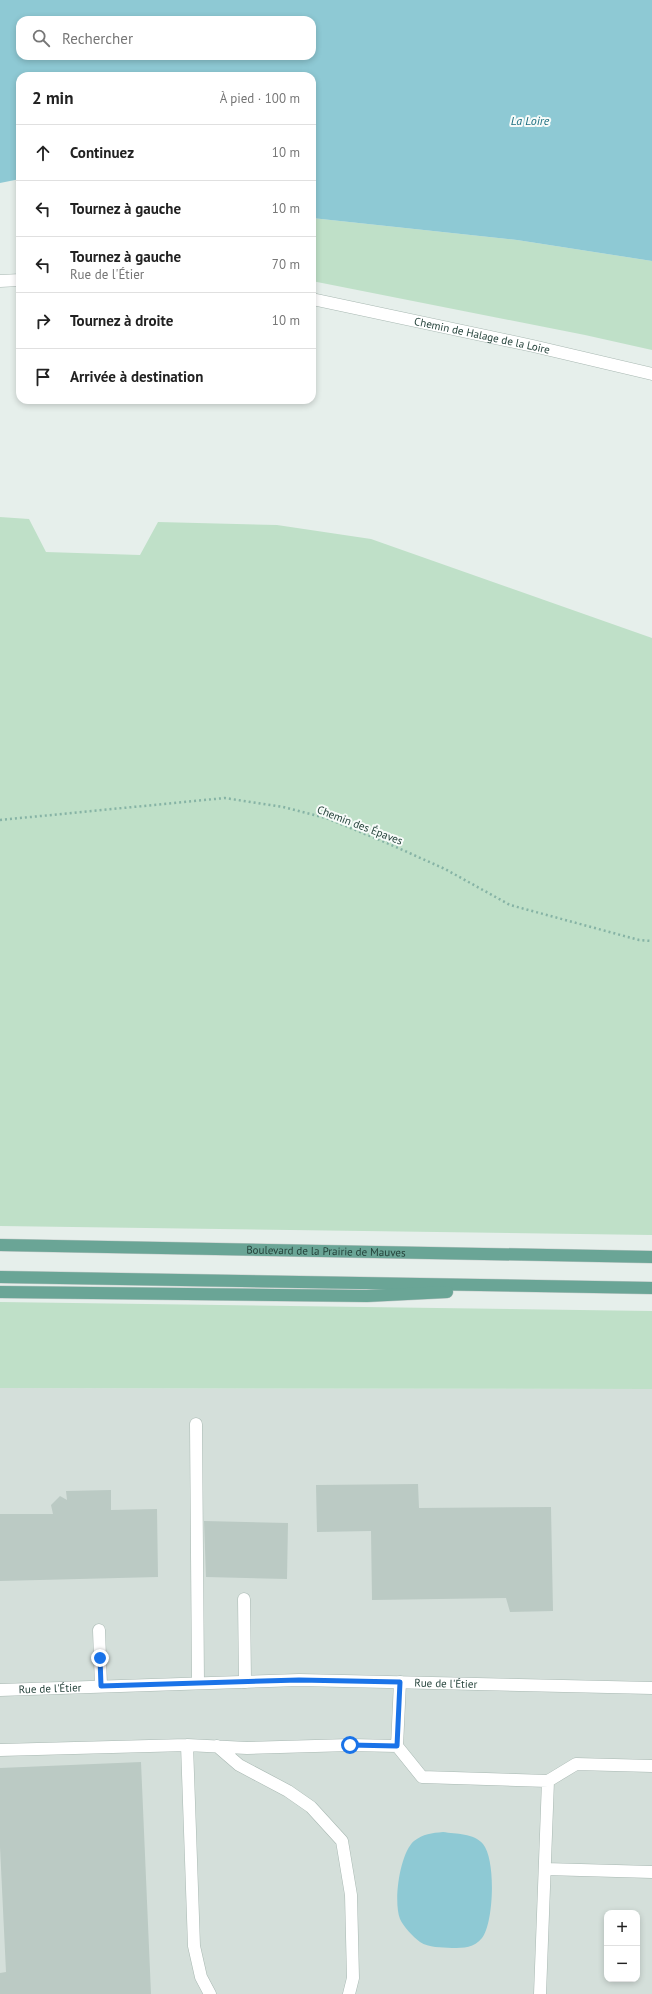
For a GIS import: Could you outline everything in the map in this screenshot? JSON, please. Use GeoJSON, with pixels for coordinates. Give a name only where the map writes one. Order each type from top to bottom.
{"type":"FeatureCollection","features":[{"type":"Feature","properties":{"kind":"main road","name":"Boulevard de la Prairie de Mauves"},"geometry":{"type":"LineString","coordinates":[[0,1245],[652,1258]]}},
{"type":"Feature","properties":{"kind":"main road"},"geometry":{"type":"LineString","coordinates":[[0,1277],[652,1288]]}},
{"type":"Feature","properties":{"kind":"main road"},"geometry":{"type":"LineString","coordinates":[[0,1292],[367,1296],[459,1292],[506,1285]]}},
{"type":"Feature","properties":{"kind":"street"},"geometry":{"type":"LineString","coordinates":[[0,281],[16,280]]}},
{"type":"Feature","properties":{"kind":"street","name":"Chemin de Halage de la Loire"},"geometry":{"type":"LineString","coordinates":[[316,300],[534,346],[652,374]]}},
{"type":"Feature","properties":{"kind":"street"},"geometry":{"type":"LineString","coordinates":[[196,1424],[198,1683]]}},
{"type":"Feature","properties":{"kind":"street"},"geometry":{"type":"LineString","coordinates":[[244,1599],[245,1682]]}},
{"type":"Feature","properties":{"kind":"street"},"geometry":{"type":"LineString","coordinates":[[99,1630],[101,1686]]}},
{"type":"Feature","properties":{"kind":"street","name":"Rue de l'Étier"},"geometry":{"type":"LineString","coordinates":[[0,1690],[299,1680],[652,1688]]}},
{"type":"Feature","properties":{"kind":"street"},"geometry":{"type":"LineString","coordinates":[[400,1682],[397,1746],[422,1777],[548,1781],[576,1764],[652,1766]]}},
{"type":"Feature","properties":{"kind":"street"},"geometry":{"type":"LineString","coordinates":[[0,1750],[187,1746],[247,1748],[350,1745],[397,1746]]}},
{"type":"Feature","properties":{"kind":"street"},"geometry":{"type":"LineString","coordinates":[[187,1746],[194,1946],[201,1977],[210,1994]]}},
{"type":"Feature","properties":{"kind":"street"},"geometry":{"type":"LineString","coordinates":[[217,1746],[239,1765],[288,1791],[311,1807],[342,1841],[351,1895],[353,1978],[349,1994]]}},
{"type":"Feature","properties":{"kind":"street"},"geometry":{"type":"LineString","coordinates":[[540,1994],[548,1781]]}},
{"type":"Feature","properties":{"kind":"street"},"geometry":{"type":"LineString","coordinates":[[545,1869],[652,1872]]}},
{"type":"Feature","properties":{"kind":"path","name":"Chemin des Épaves"},"geometry":{"type":"LineString","coordinates":[[0,820],[225,798],[283,807],[326,818],[387,843],[445,869],[510,905],[639,940],[652,940]]}},
{"type":"Feature","properties":{"kind":"shaded area"},"geometry":{"type":"Polygon","coordinates":[[[0,1388],[652,1389],[652,1994],[0,1994],[0,1388]]]}},
{"type":"Feature","properties":{"kind":"green space"},"geometry":{"type":"Polygon","coordinates":[[[316,218],[517,240],[652,261],[652,350],[585,335],[316,282],[316,218]]]}},
{"type":"Feature","properties":{"kind":"green space"},"geometry":{"type":"Polygon","coordinates":[[[0,517],[29,519],[46,552],[140,555],[158,522],[277,525],[371,539],[652,638],[652,1235],[0,1226],[0,517]]]}},
{"type":"Feature","properties":{"kind":"green space"},"geometry":{"type":"Polygon","coordinates":[[[0,1302],[652,1311],[652,1389],[0,1388],[0,1302]]]}},
{"type":"Feature","properties":{"kind":"water","name":"La Loire"},"geometry":{"type":"Polygon","coordinates":[[[0,0],[652,0],[652,261],[517,240],[316,218],[316,72],[16,72],[16,180],[0,183],[0,0]]]}},
{"type":"Feature","properties":{"kind":"water"},"geometry":{"type":"Polygon","coordinates":[[[443,1832],[470,1836],[479,1840],[487,1852],[490,1863],[492,1891],[489,1919],[482,1938],[476,1944],[468,1947],[439,1947],[420,1942],[401,1922],[398,1911],[397,1901],[399,1878],[409,1847],[414,1841],[424,1835],[443,1832]]]}},
{"type":"Feature","properties":{"kind":"building"},"geometry":{"type":"Polygon","coordinates":[[[418,1484],[419,1508],[551,1507],[553,1611],[510,1612],[506,1598],[372,1600],[371,1531],[317,1532],[316,1485],[418,1484]]]}},
{"type":"Feature","properties":{"kind":"building"},"geometry":{"type":"Polygon","coordinates":[[[111,1490],[111,1510],[157,1509],[158,1577],[0,1581],[0,1514],[53,1514],[51,1505],[60,1496],[67,1500],[66,1491],[111,1490]]]}},
{"type":"Feature","properties":{"kind":"building"},"geometry":{"type":"Polygon","coordinates":[[[204,1521],[288,1523],[287,1579],[206,1577],[204,1521]]]}},
{"type":"Feature","properties":{"kind":"building"},"geometry":{"type":"Polygon","coordinates":[[[141,1762],[151,1994],[0,1994],[0,1973],[6,1972],[0,1847],[0,1768],[141,1762]]]}},
{"type":"Feature","properties":{"kind":"route"},"geometry":{"type":"LineString","coordinates":[[100,1658],[101,1686],[299,1680],[400,1682],[397,1746],[350,1745]]}}]}
